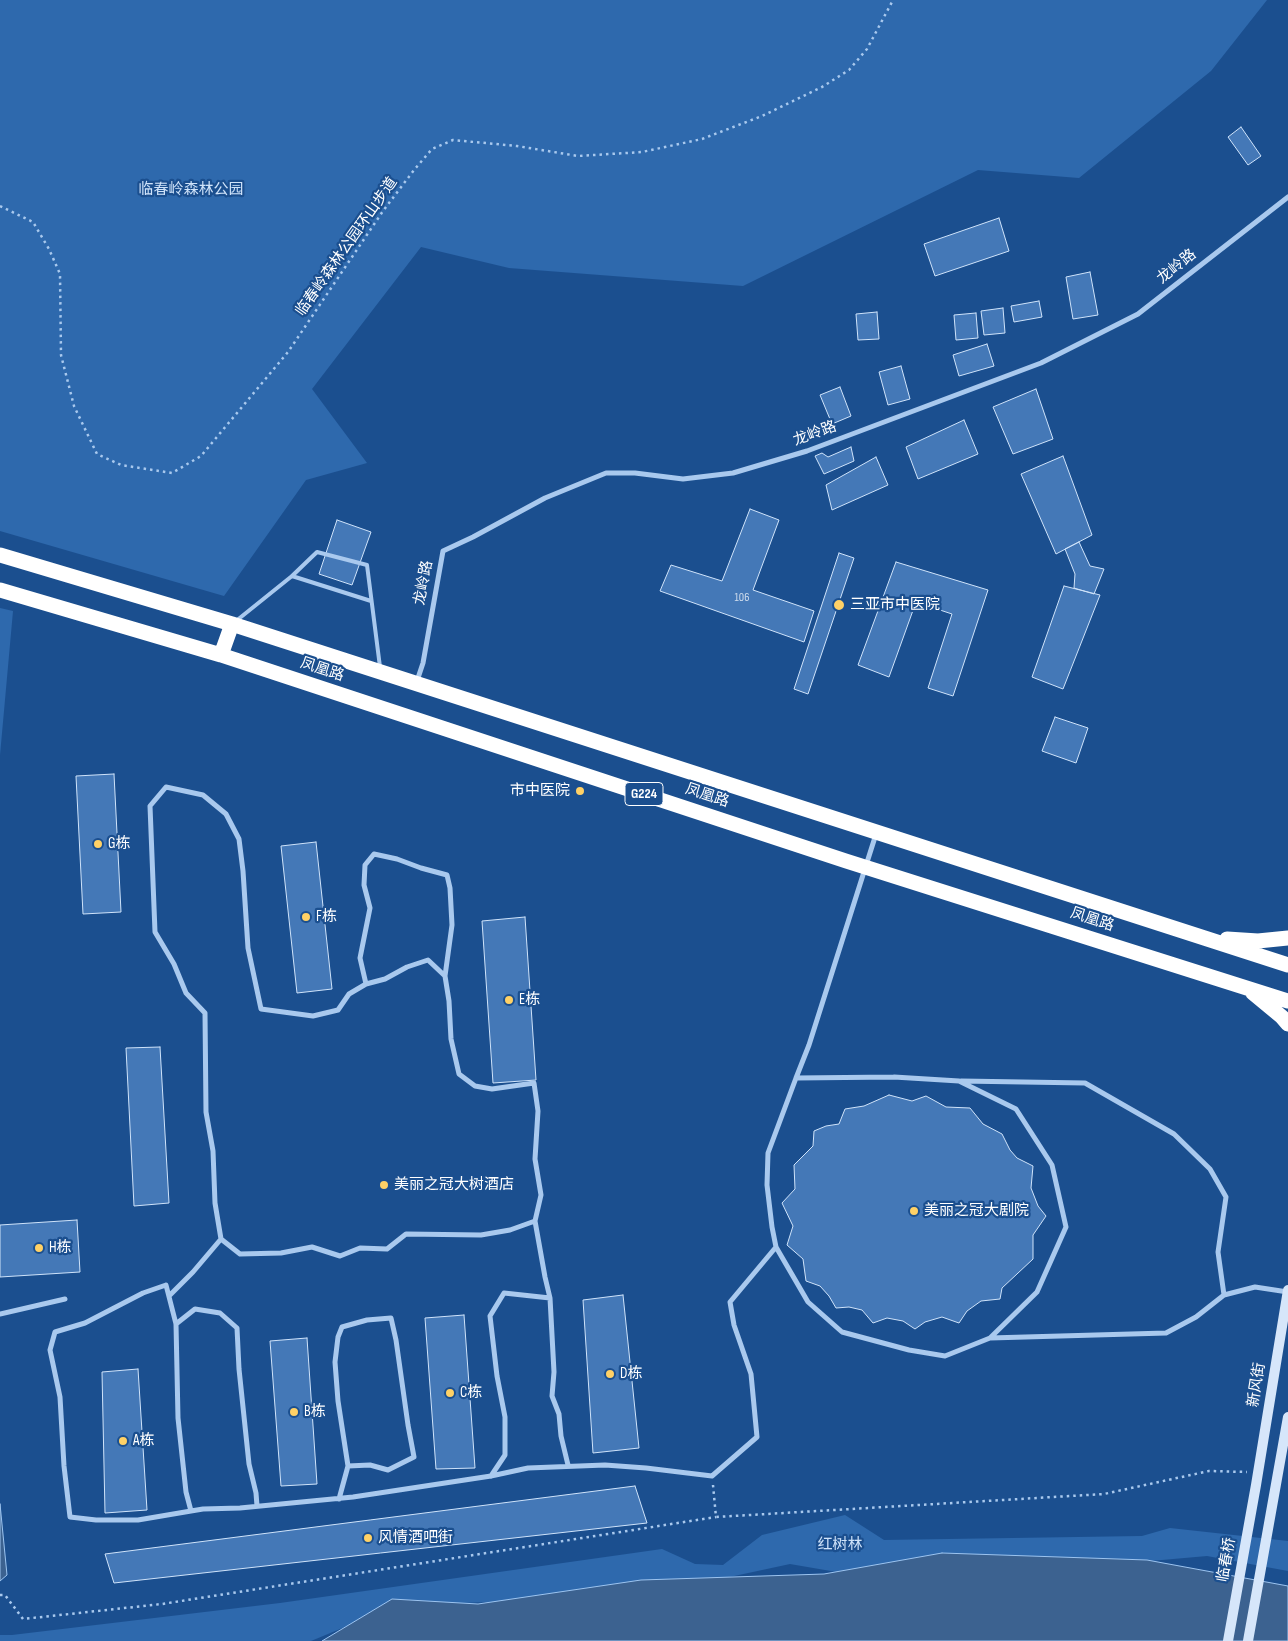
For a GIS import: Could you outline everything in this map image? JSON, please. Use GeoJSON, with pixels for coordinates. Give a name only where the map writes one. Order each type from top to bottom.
{"type":"FeatureCollection","features":[{"type":"Feature","properties":{"kind":"highway","name":"凤凰路"},"geometry":{"type":"LineString","coordinates":[[0,555],[232,624],[876,833],[1288,964]]}},
{"type":"Feature","properties":{"kind":"highway","name":"凤凰路"},"geometry":{"type":"LineString","coordinates":[[0,590],[221,655],[866,867],[1288,1001]]}},
{"type":"Feature","properties":{"kind":"highway"},"geometry":{"type":"LineString","coordinates":[[221,655],[232,624]]}},
{"type":"Feature","properties":{"kind":"highway"},"geometry":{"type":"LineString","coordinates":[[1189,932],[1234,940],[1258,941],[1288,938]]}},
{"type":"Feature","properties":{"kind":"highway"},"geometry":{"type":"LineString","coordinates":[[1246,988],[1282,1016],[1288,1024]]}},
{"type":"Feature","properties":{"kind":"main road","name":"新风街"},"geometry":{"type":"LineString","coordinates":[[1256,1485],[1288,1291]]}},
{"type":"Feature","properties":{"kind":"main road"},"geometry":{"type":"LineString","coordinates":[[1248,1641],[1288,1418]]}},
{"type":"Feature","properties":{"kind":"main road","name":"临春桥"},"geometry":{"type":"LineString","coordinates":[[1228,1641],[1256,1485]]}},
{"type":"Feature","properties":{"kind":"street","name":"龙岭路"},"geometry":{"type":"LineString","coordinates":[[416,683],[423,663],[443,551],[545,498],[606,473],[636,473],[683,479],[733,473],[807,451],[1041,363],[1138,314],[1288,197]]}},
{"type":"Feature","properties":{"kind":"street"},"geometry":{"type":"LineString","coordinates":[[445,976],[428,960],[407,967],[385,979],[366,984],[349,994],[338,1010],[313,1016],[261,1009],[248,948],[239,839],[226,814],[203,795],[166,787],[150,806],[155,932],[174,964],[186,993],[205,1013],[206,1112],[213,1151],[215,1203],[221,1239],[240,1254],[281,1253],[312,1247],[340,1256],[360,1248],[387,1249],[406,1234],[481,1235],[510,1230],[535,1221]]}},
{"type":"Feature","properties":{"kind":"street"},"geometry":{"type":"LineString","coordinates":[[876,833],[809,1044],[768,1153],[767,1185],[776,1248],[808,1302],[842,1332],[908,1350],[945,1356],[990,1338],[1166,1333],[1196,1317],[1224,1294],[1256,1287],[1288,1291]]}},
{"type":"Feature","properties":{"kind":"street"},"geometry":{"type":"LineString","coordinates":[[366,984],[360,958],[370,908],[364,885],[365,865],[374,854],[397,859],[446,875],[450,888],[452,925],[445,976],[449,1000],[451,1039],[459,1074],[475,1086],[492,1089],[534,1083],[538,1111],[536,1159],[541,1195],[535,1221],[550,1298],[554,1372],[552,1396],[559,1414],[561,1436],[568,1465]]}},
{"type":"Feature","properties":{"kind":"street"},"geometry":{"type":"LineString","coordinates":[[796,1078],[894,1077],[1085,1083],[1174,1134],[1210,1169],[1226,1198],[1218,1252],[1224,1294]]}},
{"type":"Feature","properties":{"kind":"street"},"geometry":{"type":"LineString","coordinates":[[959,1080],[1016,1109],[1052,1165],[1066,1227],[1038,1292],[990,1338]]}},
{"type":"Feature","properties":{"kind":"street"},"geometry":{"type":"LineString","coordinates":[[169,1296],[221,1239]]}},
{"type":"Feature","properties":{"kind":"street"},"geometry":{"type":"LineString","coordinates":[[191,1511],[186,1492],[178,1418],[176,1324],[166,1285],[143,1293],[85,1324],[55,1332],[50,1350],[60,1397],[64,1466],[70,1517],[96,1520],[138,1520],[191,1511],[339,1499],[491,1476],[528,1468],[568,1465],[622,1466],[712,1476],[758,1437],[752,1374],[734,1325],[730,1302],[776,1248]]}},
{"type":"Feature","properties":{"kind":"street"},"geometry":{"type":"LineString","coordinates":[[491,1476],[505,1455],[505,1417],[497,1376],[490,1316],[504,1293],[550,1298]]}},
{"type":"Feature","properties":{"kind":"street"},"geometry":{"type":"LineString","coordinates":[[0,1314],[65,1299]]}},
{"type":"Feature","properties":{"kind":"street"},"geometry":{"type":"LineString","coordinates":[[176,1324],[195,1309],[220,1313],[237,1328],[245,1426],[257,1506]]}},
{"type":"Feature","properties":{"kind":"street"},"geometry":{"type":"LineString","coordinates":[[339,1499],[348,1466],[337,1392],[335,1362],[338,1337],[342,1327],[367,1320],[391,1318],[414,1457],[388,1470],[370,1465],[348,1466]]}},
{"type":"Feature","properties":{"kind":"lane"},"geometry":{"type":"LineString","coordinates":[[232,624],[292,576],[317,552],[367,565],[380,672]]}},
{"type":"Feature","properties":{"kind":"lane"},"geometry":{"type":"LineString","coordinates":[[292,576],[371,602]]}},
{"type":"Feature","properties":{"kind":"path","name":"临春岭森林公园环山步道"},"geometry":{"type":"LineString","coordinates":[[0,206],[33,222],[49,248],[60,274],[61,354],[74,406],[97,454],[122,465],[172,473],[200,456],[288,352],[383,212],[432,149],[454,140],[517,146],[578,156],[642,152],[702,140],[762,116],[822,87],[849,70],[867,49],[893,0]]}},
{"type":"Feature","properties":{"kind":"path"},"geometry":{"type":"LineString","coordinates":[[0,1595],[5,1595],[23,1619],[162,1604],[716,1517],[1104,1494],[1209,1471],[1258,1472]]}},
{"type":"Feature","properties":{"kind":"path"},"geometry":{"type":"LineString","coordinates":[[712,1476],[716,1517]]}},
{"type":"Feature","properties":{"kind":"green space","name":"临春岭森林公园"},"geometry":{"type":"Polygon","coordinates":[[[0,0],[1267,0],[1211,71],[1079,178],[978,170],[743,286],[509,268],[421,247],[312,389],[367,463],[306,480],[224,596],[0,531],[0,0]]]}},
{"type":"Feature","properties":{"kind":"green space"},"geometry":{"type":"Polygon","coordinates":[[[0,608],[13,611],[0,755],[0,608]]]}},
{"type":"Feature","properties":{"kind":"green space","name":"红树林"},"geometry":{"type":"Polygon","coordinates":[[[845,1515],[884,1540],[1142,1536],[1170,1528],[1288,1541],[1288,1571],[1207,1556],[1105,1565],[860,1576],[790,1564],[683,1587],[552,1600],[398,1605],[311,1641],[0,1641],[0,1635],[280,1603],[662,1549],[695,1564],[723,1565],[762,1535],[845,1515]]]}},
{"type":"Feature","properties":{"kind":"shaded area"},"geometry":{"type":"Polygon","coordinates":[[[0,1504],[7,1575],[0,1581],[0,1504]]]}},
{"type":"Feature","properties":{"kind":"shaded area"},"geometry":{"type":"Polygon","coordinates":[[[942,1553],[1147,1560],[1288,1586],[1288,1641],[322,1641],[392,1599],[478,1604],[641,1580],[824,1574],[942,1553]]]}},
{"type":"Feature","properties":{"kind":"building"},"geometry":{"type":"Polygon","coordinates":[[[1241,127],[1261,156],[1248,165],[1228,137],[1241,127]]]}},
{"type":"Feature","properties":{"kind":"building"},"geometry":{"type":"Polygon","coordinates":[[[999,218],[1009,251],[935,276],[924,244],[999,218]]]}},
{"type":"Feature","properties":{"kind":"building"},"geometry":{"type":"Polygon","coordinates":[[[1090,272],[1098,315],[1073,319],[1066,277],[1090,272]]]}},
{"type":"Feature","properties":{"kind":"building"},"geometry":{"type":"Polygon","coordinates":[[[1039,301],[1042,317],[1014,322],[1011,306],[1039,301]]]}},
{"type":"Feature","properties":{"kind":"building"},"geometry":{"type":"Polygon","coordinates":[[[1003,308],[1005,333],[984,335],[981,311],[1003,308]]]}},
{"type":"Feature","properties":{"kind":"building"},"geometry":{"type":"Polygon","coordinates":[[[877,312],[879,339],[858,340],[856,314],[877,312]]]}},
{"type":"Feature","properties":{"kind":"building"},"geometry":{"type":"Polygon","coordinates":[[[976,313],[978,338],[956,340],[954,315],[976,313]]]}},
{"type":"Feature","properties":{"kind":"building"},"geometry":{"type":"Polygon","coordinates":[[[987,344],[994,366],[959,376],[953,355],[987,344]]]}},
{"type":"Feature","properties":{"kind":"building"},"geometry":{"type":"Polygon","coordinates":[[[901,366],[910,399],[888,405],[879,372],[901,366]]]}},
{"type":"Feature","properties":{"kind":"building"},"geometry":{"type":"Polygon","coordinates":[[[840,387],[851,416],[832,424],[820,395],[840,387]]]}},
{"type":"Feature","properties":{"kind":"building"},"geometry":{"type":"Polygon","coordinates":[[[1036,389],[1053,439],[1013,454],[993,407],[1036,389]]]}},
{"type":"Feature","properties":{"kind":"building"},"geometry":{"type":"Polygon","coordinates":[[[964,420],[978,454],[918,479],[906,447],[964,420]]]}},
{"type":"Feature","properties":{"kind":"building"},"geometry":{"type":"Polygon","coordinates":[[[851,447],[854,461],[824,474],[815,456],[822,453],[828,457],[851,447]]]}},
{"type":"Feature","properties":{"kind":"building"},"geometry":{"type":"Polygon","coordinates":[[[1063,456],[1092,535],[1056,554],[1021,474],[1063,456]]]}},
{"type":"Feature","properties":{"kind":"building"},"geometry":{"type":"Polygon","coordinates":[[[876,457],[888,485],[832,510],[826,485],[876,457]]]}},
{"type":"Feature","properties":{"kind":"building"},"geometry":{"type":"Polygon","coordinates":[[[750,509],[779,520],[753,590],[814,611],[804,642],[660,591],[671,565],[722,581],[750,509]]]}},
{"type":"Feature","properties":{"kind":"building"},"geometry":{"type":"Polygon","coordinates":[[[337,520],[371,532],[352,585],[319,574],[337,520]]]}},
{"type":"Feature","properties":{"kind":"building"},"geometry":{"type":"Polygon","coordinates":[[[1079,542],[1090,566],[1104,569],[1094,594],[1074,588],[1075,574],[1065,549],[1079,542]]]}},
{"type":"Feature","properties":{"kind":"building"},"geometry":{"type":"Polygon","coordinates":[[[839,553],[854,558],[808,694],[794,689],[839,553]]]}},
{"type":"Feature","properties":{"kind":"building"},"geometry":{"type":"Polygon","coordinates":[[[896,562],[988,590],[953,696],[928,688],[952,614],[916,602],[889,677],[858,665],[896,562]]]}},
{"type":"Feature","properties":{"kind":"building"},"geometry":{"type":"Polygon","coordinates":[[[1064,586],[1100,595],[1063,689],[1032,677],[1064,586]]]}},
{"type":"Feature","properties":{"kind":"building"},"geometry":{"type":"Polygon","coordinates":[[[1055,717],[1088,728],[1076,763],[1042,751],[1055,717]]]}},
{"type":"Feature","properties":{"kind":"building","name":"G栋"},"geometry":{"type":"Polygon","coordinates":[[[114,774],[121,912],[83,914],[76,776],[114,774]]]}},
{"type":"Feature","properties":{"kind":"building","name":"F栋"},"geometry":{"type":"Polygon","coordinates":[[[316,842],[332,989],[297,993],[281,846],[316,842]]]}},
{"type":"Feature","properties":{"kind":"building","name":"E栋"},"geometry":{"type":"Polygon","coordinates":[[[525,917],[536,1080],[493,1083],[482,921],[525,917]]]}},
{"type":"Feature","properties":{"kind":"building"},"geometry":{"type":"Polygon","coordinates":[[[160,1047],[169,1203],[134,1206],[126,1048],[160,1047]]]}},
{"type":"Feature","properties":{"kind":"building","name":"美丽之冠大剧院"},"geometry":{"type":"Polygon","coordinates":[[[889,1095],[912,1101],[926,1096],[946,1107],[970,1108],[983,1124],[1002,1134],[1010,1150],[1017,1158],[1033,1166],[1031,1188],[1038,1206],[1046,1216],[1033,1235],[1033,1259],[1002,1288],[1000,1299],[981,1301],[967,1311],[959,1323],[942,1317],[925,1322],[915,1329],[903,1321],[887,1318],[873,1323],[862,1310],[849,1307],[836,1308],[820,1286],[806,1281],[803,1259],[787,1245],[793,1226],[782,1203],[795,1189],[794,1165],[813,1146],[814,1131],[826,1126],[839,1124],[845,1109],[864,1106],[889,1095]]]}},
{"type":"Feature","properties":{"kind":"building","name":"H栋"},"geometry":{"type":"Polygon","coordinates":[[[77,1220],[80,1272],[0,1277],[0,1225],[77,1220]]]}},
{"type":"Feature","properties":{"kind":"building","name":"D栋"},"geometry":{"type":"Polygon","coordinates":[[[623,1295],[639,1448],[593,1453],[583,1300],[623,1295]]]}},
{"type":"Feature","properties":{"kind":"building","name":"C栋"},"geometry":{"type":"Polygon","coordinates":[[[464,1315],[475,1468],[436,1469],[425,1318],[464,1315]]]}},
{"type":"Feature","properties":{"kind":"building","name":"B栋"},"geometry":{"type":"Polygon","coordinates":[[[307,1338],[317,1484],[281,1486],[270,1341],[307,1338]]]}},
{"type":"Feature","properties":{"kind":"building","name":"A栋"},"geometry":{"type":"Polygon","coordinates":[[[138,1369],[147,1510],[105,1513],[102,1372],[138,1369]]]}},
{"type":"Feature","properties":{"kind":"building","name":"风情酒吧街"},"geometry":{"type":"Polygon","coordinates":[[[635,1486],[647,1523],[114,1583],[105,1554],[635,1486]]]}},
{"type":"Feature","properties":{"kind":"place","name":"三亚市中医院"},"geometry":{"type":"Point","coordinates":[839,605]}},
{"type":"Feature","properties":{"kind":"place","name":"市中医院"},"geometry":{"type":"Point","coordinates":[580,791]}},
{"type":"Feature","properties":{"kind":"place","name":"G栋"},"geometry":{"type":"Point","coordinates":[98,844]}},
{"type":"Feature","properties":{"kind":"place","name":"F栋"},"geometry":{"type":"Point","coordinates":[306,917]}},
{"type":"Feature","properties":{"kind":"place","name":"E栋"},"geometry":{"type":"Point","coordinates":[509,1000]}},
{"type":"Feature","properties":{"kind":"place","name":"美丽之冠大树酒店"},"geometry":{"type":"Point","coordinates":[384,1185]}},
{"type":"Feature","properties":{"kind":"place","name":"美丽之冠大剧院"},"geometry":{"type":"Point","coordinates":[914,1211]}},
{"type":"Feature","properties":{"kind":"place","name":"H栋"},"geometry":{"type":"Point","coordinates":[39,1248]}},
{"type":"Feature","properties":{"kind":"place","name":"D栋"},"geometry":{"type":"Point","coordinates":[610,1374]}},
{"type":"Feature","properties":{"kind":"place","name":"C栋"},"geometry":{"type":"Point","coordinates":[450,1393]}},
{"type":"Feature","properties":{"kind":"place","name":"B栋"},"geometry":{"type":"Point","coordinates":[294,1412]}},
{"type":"Feature","properties":{"kind":"place","name":"A栋"},"geometry":{"type":"Point","coordinates":[123,1441]}},
{"type":"Feature","properties":{"kind":"place","name":"风情酒吧街"},"geometry":{"type":"Point","coordinates":[368,1538]}}]}
